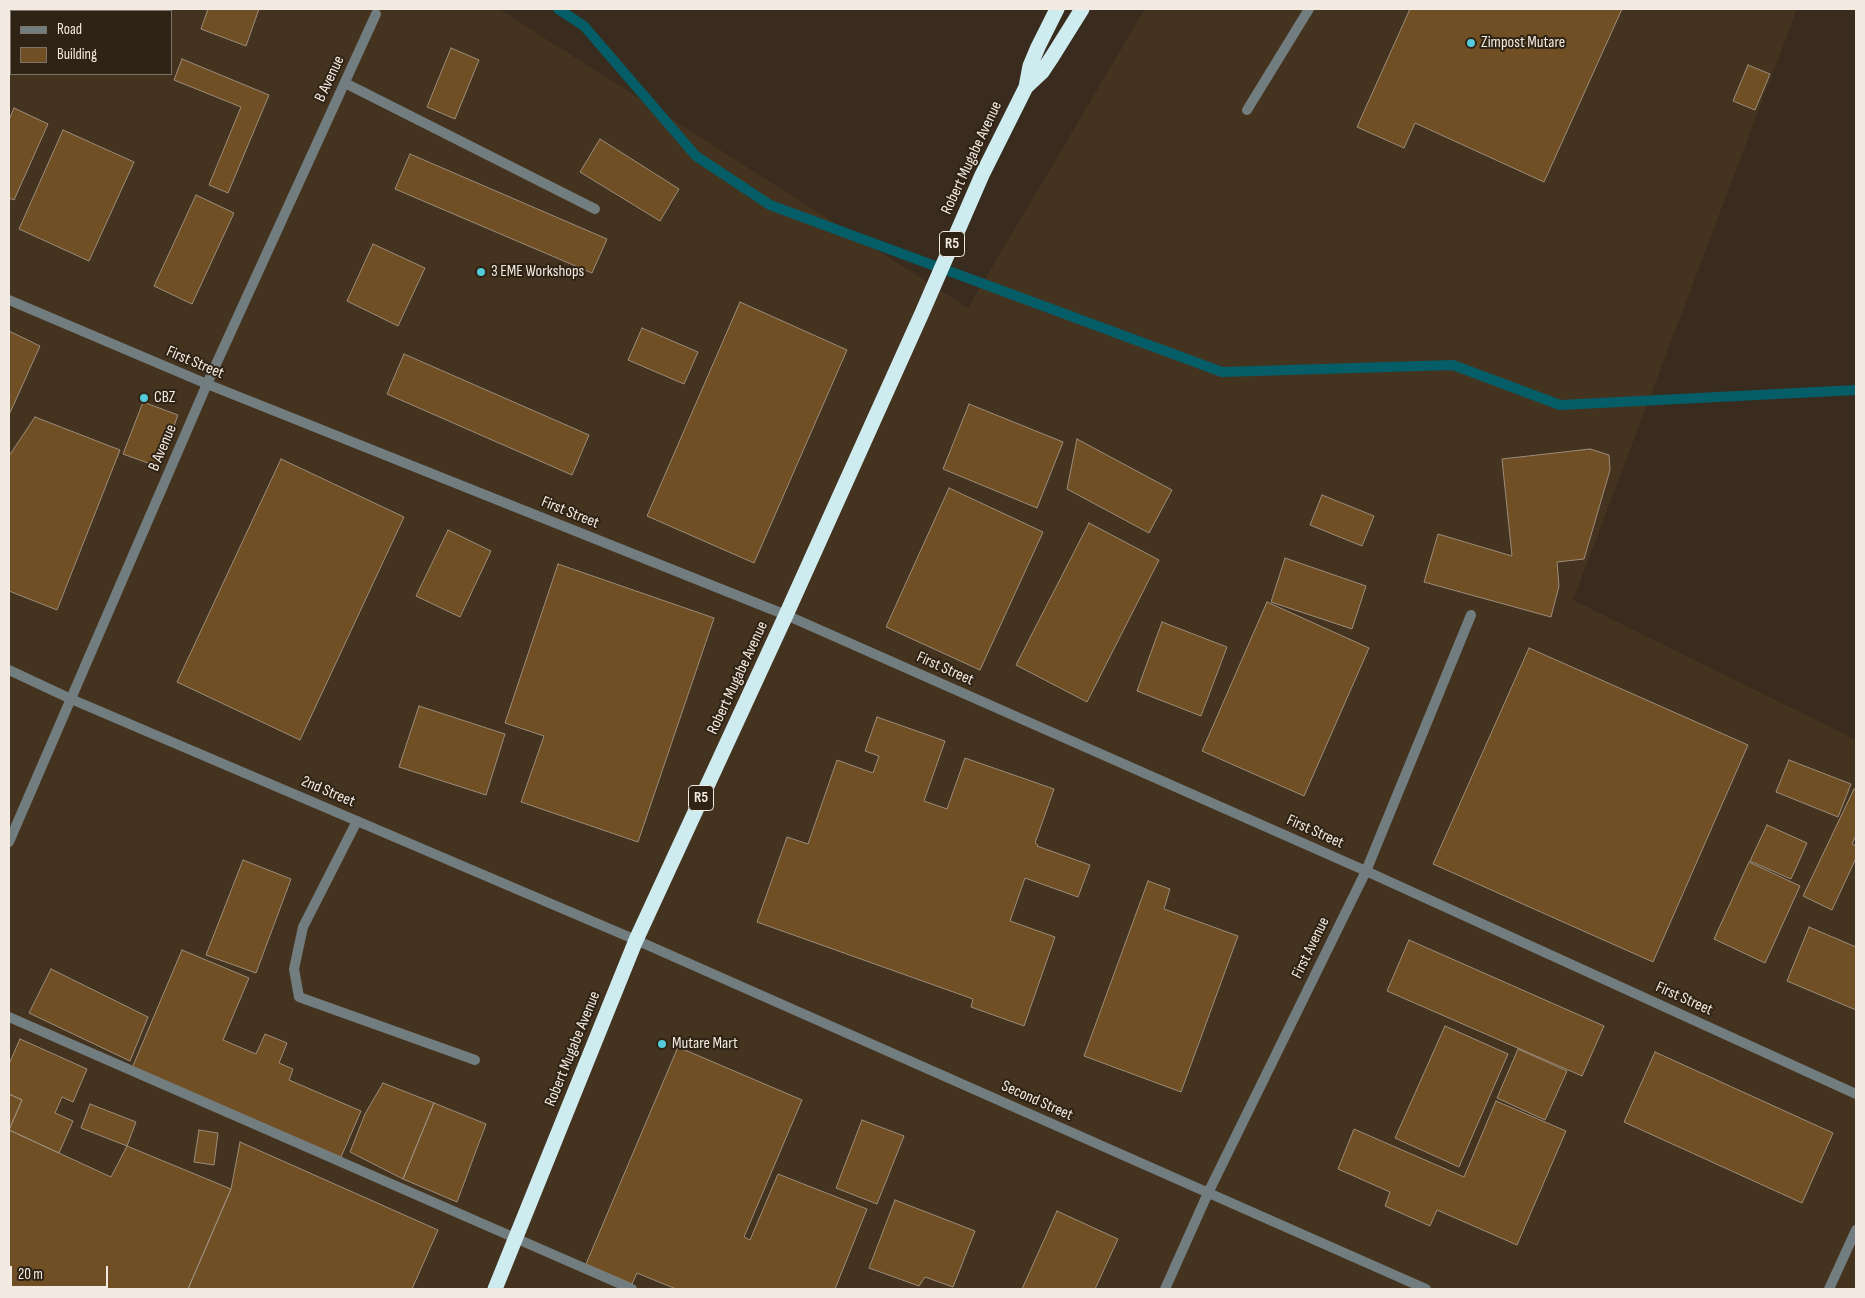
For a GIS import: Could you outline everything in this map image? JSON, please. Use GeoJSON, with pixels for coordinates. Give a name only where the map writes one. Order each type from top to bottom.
{"type":"FeatureCollection","features":[{"type":"Feature","properties":{"kind":"highway","name":"Robert Mugabe Avenue"},"geometry":{"type":"LineString","coordinates":[[495,1289],[636,940],[786,615],[922,314],[982,175],[1026,87],[1030,66],[1058,9]]}},
{"type":"Feature","properties":{"kind":"highway","name":"Robert Mugabe Avenue"},"geometry":{"type":"LineString","coordinates":[[1026,87],[1042,72],[1082,9]]}},
{"type":"Feature","properties":{"kind":"street"},"geometry":{"type":"LineString","coordinates":[[1247,110],[1309,9]]}},
{"type":"Feature","properties":{"kind":"street","name":"B Avenue"},"geometry":{"type":"LineString","coordinates":[[9,842],[207,384],[376,14]]}},
{"type":"Feature","properties":{"kind":"street"},"geometry":{"type":"LineString","coordinates":[[345,82],[596,209]]}},
{"type":"Feature","properties":{"kind":"street","name":"First Street"},"geometry":{"type":"LineString","coordinates":[[9,300],[207,384],[786,615],[1366,871],[1856,1094]]}},
{"type":"Feature","properties":{"kind":"street","name":"First Avenue"},"geometry":{"type":"LineString","coordinates":[[1165,1289],[1208,1193],[1366,871],[1471,615]]}},
{"type":"Feature","properties":{"kind":"street","name":"2nd Street"},"geometry":{"type":"LineString","coordinates":[[9,670],[70,699],[636,940]]}},
{"type":"Feature","properties":{"kind":"street"},"geometry":{"type":"LineString","coordinates":[[357,821],[303,927],[294,968],[299,997],[475,1060]]}},
{"type":"Feature","properties":{"kind":"street","name":"Second Street"},"geometry":{"type":"LineString","coordinates":[[636,940],[1426,1289]]}},
{"type":"Feature","properties":{"kind":"street"},"geometry":{"type":"LineString","coordinates":[[9,1016],[632,1289]]}},
{"type":"Feature","properties":{"kind":"street"},"geometry":{"type":"LineString","coordinates":[[1829,1289],[1856,1230]]}},
{"type":"Feature","properties":{"kind":"shaded area"},"geometry":{"type":"Polygon","coordinates":[[[9,9],[499,9],[968,308],[1145,9],[1797,9],[1573,600],[1856,740],[1856,1289],[9,1289],[9,9]]]}},
{"type":"Feature","properties":{"kind":"building"},"geometry":{"type":"Polygon","coordinates":[[[208,9],[259,9],[246,46],[201,29],[208,9]]]}},
{"type":"Feature","properties":{"kind":"building"},"geometry":{"type":"Polygon","coordinates":[[[1410,9],[1622,9],[1544,182],[1415,123],[1404,148],[1357,127],[1410,9]]]}},
{"type":"Feature","properties":{"kind":"building"},"geometry":{"type":"Polygon","coordinates":[[[451,48],[479,60],[455,119],[427,107],[451,48]]]}},
{"type":"Feature","properties":{"kind":"building"},"geometry":{"type":"Polygon","coordinates":[[[182,59],[269,95],[228,193],[209,185],[241,107],[174,80],[182,59]]]}},
{"type":"Feature","properties":{"kind":"building"},"geometry":{"type":"Polygon","coordinates":[[[1748,65],[1770,74],[1755,110],[1733,101],[1748,65]]]}},
{"type":"Feature","properties":{"kind":"building"},"geometry":{"type":"Polygon","coordinates":[[[14,108],[48,124],[14,200],[9,198],[9,120],[14,108]]]}},
{"type":"Feature","properties":{"kind":"building"},"geometry":{"type":"Polygon","coordinates":[[[63,130],[134,162],[89,261],[19,229],[63,130]]]}},
{"type":"Feature","properties":{"kind":"building"},"geometry":{"type":"Polygon","coordinates":[[[600,139],[679,189],[660,221],[580,172],[600,139]]]}},
{"type":"Feature","properties":{"kind":"building"},"geometry":{"type":"Polygon","coordinates":[[[410,154],[607,239],[592,273],[395,189],[410,154]]]}},
{"type":"Feature","properties":{"kind":"building"},"geometry":{"type":"Polygon","coordinates":[[[196,195],[234,213],[192,304],[154,286],[196,195]]]}},
{"type":"Feature","properties":{"kind":"building"},"geometry":{"type":"Polygon","coordinates":[[[373,244],[425,268],[398,326],[347,301],[373,244]]]}},
{"type":"Feature","properties":{"kind":"building"},"geometry":{"type":"Polygon","coordinates":[[[740,302],[847,350],[754,563],[647,516],[740,302]]]}},
{"type":"Feature","properties":{"kind":"building"},"geometry":{"type":"Polygon","coordinates":[[[642,328],[698,352],[684,384],[628,360],[642,328]]]}},
{"type":"Feature","properties":{"kind":"building"},"geometry":{"type":"Polygon","coordinates":[[[9,331],[40,346],[9,415],[9,331]]]}},
{"type":"Feature","properties":{"kind":"building"},"geometry":{"type":"Polygon","coordinates":[[[404,354],[589,435],[572,475],[387,394],[404,354]]]}},
{"type":"Feature","properties":{"kind":"building"},"geometry":{"type":"Polygon","coordinates":[[[143,402],[178,415],[159,467],[123,454],[143,402]]]}},
{"type":"Feature","properties":{"kind":"building"},"geometry":{"type":"Polygon","coordinates":[[[969,404],[1063,442],[1037,508],[943,469],[969,404]]]}},
{"type":"Feature","properties":{"kind":"building"},"geometry":{"type":"Polygon","coordinates":[[[35,417],[120,450],[57,610],[9,591],[9,456],[35,417]]]}},
{"type":"Feature","properties":{"kind":"building"},"geometry":{"type":"Polygon","coordinates":[[[1077,439],[1172,490],[1149,533],[1067,489],[1077,439]]]}},
{"type":"Feature","properties":{"kind":"building"},"geometry":{"type":"Polygon","coordinates":[[[1590,449],[1609,455],[1610,470],[1584,559],[1557,562],[1559,586],[1551,617],[1424,582],[1438,534],[1512,556],[1502,459],[1590,449]]]}},
{"type":"Feature","properties":{"kind":"building"},"geometry":{"type":"Polygon","coordinates":[[[281,459],[404,517],[300,740],[177,682],[281,459]]]}},
{"type":"Feature","properties":{"kind":"building"},"geometry":{"type":"Polygon","coordinates":[[[949,488],[1043,532],[980,670],[886,627],[949,488]]]}},
{"type":"Feature","properties":{"kind":"building"},"geometry":{"type":"Polygon","coordinates":[[[1322,495],[1374,516],[1362,546],[1310,525],[1322,495]]]}},
{"type":"Feature","properties":{"kind":"building"},"geometry":{"type":"Polygon","coordinates":[[[1089,523],[1159,560],[1087,702],[1016,665],[1089,523]]]}},
{"type":"Feature","properties":{"kind":"building"},"geometry":{"type":"Polygon","coordinates":[[[448,530],[491,551],[460,617],[416,596],[448,530]]]}},
{"type":"Feature","properties":{"kind":"building"},"geometry":{"type":"Polygon","coordinates":[[[1285,558],[1366,586],[1352,629],[1271,602],[1285,558]]]}},
{"type":"Feature","properties":{"kind":"building"},"geometry":{"type":"Polygon","coordinates":[[[558,564],[714,618],[638,842],[521,802],[544,736],[505,723],[558,564]]]}},
{"type":"Feature","properties":{"kind":"building"},"geometry":{"type":"Polygon","coordinates":[[[1267,602],[1369,648],[1304,796],[1202,751],[1267,602]]]}},
{"type":"Feature","properties":{"kind":"building"},"geometry":{"type":"Polygon","coordinates":[[[1162,622],[1227,647],[1201,716],[1137,691],[1162,622]]]}},
{"type":"Feature","properties":{"kind":"building"},"geometry":{"type":"Polygon","coordinates":[[[1529,648],[1748,745],[1653,962],[1433,864],[1529,648]]]}},
{"type":"Feature","properties":{"kind":"building"},"geometry":{"type":"Polygon","coordinates":[[[419,706],[505,734],[486,795],[399,767],[419,706]]]}},
{"type":"Feature","properties":{"kind":"building"},"geometry":{"type":"Polygon","coordinates":[[[877,717],[945,741],[924,801],[947,809],[965,758],[1054,789],[1035,843],[1037,846],[1090,865],[1078,897],[1025,878],[1010,921],[1055,937],[1024,1026],[971,1007],[973,999],[757,922],[787,837],[808,844],[837,760],[873,773],[879,756],[865,751],[877,717]]]}},
{"type":"Feature","properties":{"kind":"building"},"geometry":{"type":"Polygon","coordinates":[[[1789,760],[1851,784],[1838,817],[1776,792],[1789,760]]]}},
{"type":"Feature","properties":{"kind":"building"},"geometry":{"type":"Polygon","coordinates":[[[1854,789],[1856,790],[1856,835],[1852,844],[1856,846],[1856,858],[1832,910],[1803,896],[1854,789]]]}},
{"type":"Feature","properties":{"kind":"building"},"geometry":{"type":"Polygon","coordinates":[[[1767,825],[1807,843],[1791,879],[1750,861],[1767,825]]]}},
{"type":"Feature","properties":{"kind":"building"},"geometry":{"type":"Polygon","coordinates":[[[243,860],[291,879],[256,973],[206,955],[243,860]]]}},
{"type":"Feature","properties":{"kind":"building"},"geometry":{"type":"Polygon","coordinates":[[[1749,862],[1800,886],[1765,963],[1714,939],[1749,862]]]}},
{"type":"Feature","properties":{"kind":"building"},"geometry":{"type":"Polygon","coordinates":[[[1148,881],[1170,889],[1164,909],[1238,936],[1181,1092],[1084,1056],[1148,881]]]}},
{"type":"Feature","properties":{"kind":"building"},"geometry":{"type":"Polygon","coordinates":[[[1809,927],[1856,947],[1856,1010],[1787,981],[1809,927]]]}},
{"type":"Feature","properties":{"kind":"building"},"geometry":{"type":"Polygon","coordinates":[[[1409,940],[1604,1026],[1582,1076],[1387,991],[1409,940]]]}},
{"type":"Feature","properties":{"kind":"building"},"geometry":{"type":"Polygon","coordinates":[[[182,950],[249,978],[223,1040],[256,1054],[265,1034],[287,1043],[279,1063],[293,1069],[289,1080],[361,1111],[341,1157],[132,1068],[182,950]]]}},
{"type":"Feature","properties":{"kind":"building"},"geometry":{"type":"Polygon","coordinates":[[[51,969],[148,1017],[130,1061],[29,1013],[51,969]]]}},
{"type":"Feature","properties":{"kind":"building"},"geometry":{"type":"Polygon","coordinates":[[[1445,1026],[1508,1054],[1459,1167],[1395,1138],[1445,1026]]]}},
{"type":"Feature","properties":{"kind":"building"},"geometry":{"type":"Polygon","coordinates":[[[20,1039],[87,1069],[73,1102],[62,1097],[55,1113],[73,1121],[59,1153],[9,1130],[22,1100],[9,1094],[9,1064],[20,1039]]]}},
{"type":"Feature","properties":{"kind":"building"},"geometry":{"type":"Polygon","coordinates":[[[678,1047],[802,1100],[744,1237],[750,1240],[778,1174],[867,1209],[835,1289],[676,1289],[637,1273],[632,1284],[586,1264],[678,1047]]]}},
{"type":"Feature","properties":{"kind":"building"},"geometry":{"type":"Polygon","coordinates":[[[1518,1049],[1567,1071],[1545,1120],[1497,1098],[1518,1049]]]}},
{"type":"Feature","properties":{"kind":"building"},"geometry":{"type":"Polygon","coordinates":[[[1655,1052],[1833,1133],[1802,1203],[1624,1122],[1655,1052]]]}},
{"type":"Feature","properties":{"kind":"building"},"geometry":{"type":"Polygon","coordinates":[[[383,1083],[434,1103],[403,1179],[350,1152],[365,1114],[383,1083]]]}},
{"type":"Feature","properties":{"kind":"building"},"geometry":{"type":"Polygon","coordinates":[[[9,1094],[22,1100],[9,1130],[9,1094]]]}},
{"type":"Feature","properties":{"kind":"building"},"geometry":{"type":"Polygon","coordinates":[[[1496,1101],[1566,1131],[1517,1245],[1437,1210],[1430,1226],[1385,1206],[1390,1192],[1338,1169],[1354,1129],[1464,1177],[1496,1101]]]}},
{"type":"Feature","properties":{"kind":"building"},"geometry":{"type":"Polygon","coordinates":[[[434,1103],[486,1124],[457,1202],[403,1179],[434,1103]]]}},
{"type":"Feature","properties":{"kind":"building"},"geometry":{"type":"Polygon","coordinates":[[[90,1104],[136,1122],[127,1146],[81,1128],[90,1104]]]}},
{"type":"Feature","properties":{"kind":"building"},"geometry":{"type":"Polygon","coordinates":[[[862,1120],[904,1136],[877,1204],[836,1188],[862,1120]]]}},
{"type":"Feature","properties":{"kind":"building"},"geometry":{"type":"Polygon","coordinates":[[[9,1130],[111,1177],[127,1146],[231,1189],[188,1289],[9,1289],[9,1130]]]}},
{"type":"Feature","properties":{"kind":"building"},"geometry":{"type":"Polygon","coordinates":[[[199,1130],[218,1133],[214,1165],[194,1162],[199,1130]]]}},
{"type":"Feature","properties":{"kind":"building"},"geometry":{"type":"Polygon","coordinates":[[[240,1142],[438,1230],[412,1289],[188,1289],[231,1189],[240,1142]]]}},
{"type":"Feature","properties":{"kind":"building"},"geometry":{"type":"Polygon","coordinates":[[[895,1200],[975,1231],[953,1287],[925,1277],[919,1286],[869,1268],[895,1200]]]}},
{"type":"Feature","properties":{"kind":"building"},"geometry":{"type":"Polygon","coordinates":[[[1057,1211],[1118,1239],[1095,1289],[1022,1289],[1057,1211]]]}},
{"type":"Feature","properties":{"kind":"waterway"},"geometry":{"type":"LineString","coordinates":[[558,9],[584,26],[696,156],[770,205],[1222,372],[1453,365],[1560,405],[1856,390]]}},
{"type":"Feature","properties":{"kind":"place","name":"Zimpost Mutare"},"geometry":{"type":"Point","coordinates":[1471,43]}},
{"type":"Feature","properties":{"kind":"place","name":"3 EME Workshops"},"geometry":{"type":"Point","coordinates":[481,272]}},
{"type":"Feature","properties":{"kind":"place","name":"CBZ"},"geometry":{"type":"Point","coordinates":[144,398]}},
{"type":"Feature","properties":{"kind":"place","name":"Mutare Mart"},"geometry":{"type":"Point","coordinates":[662,1044]}}]}
